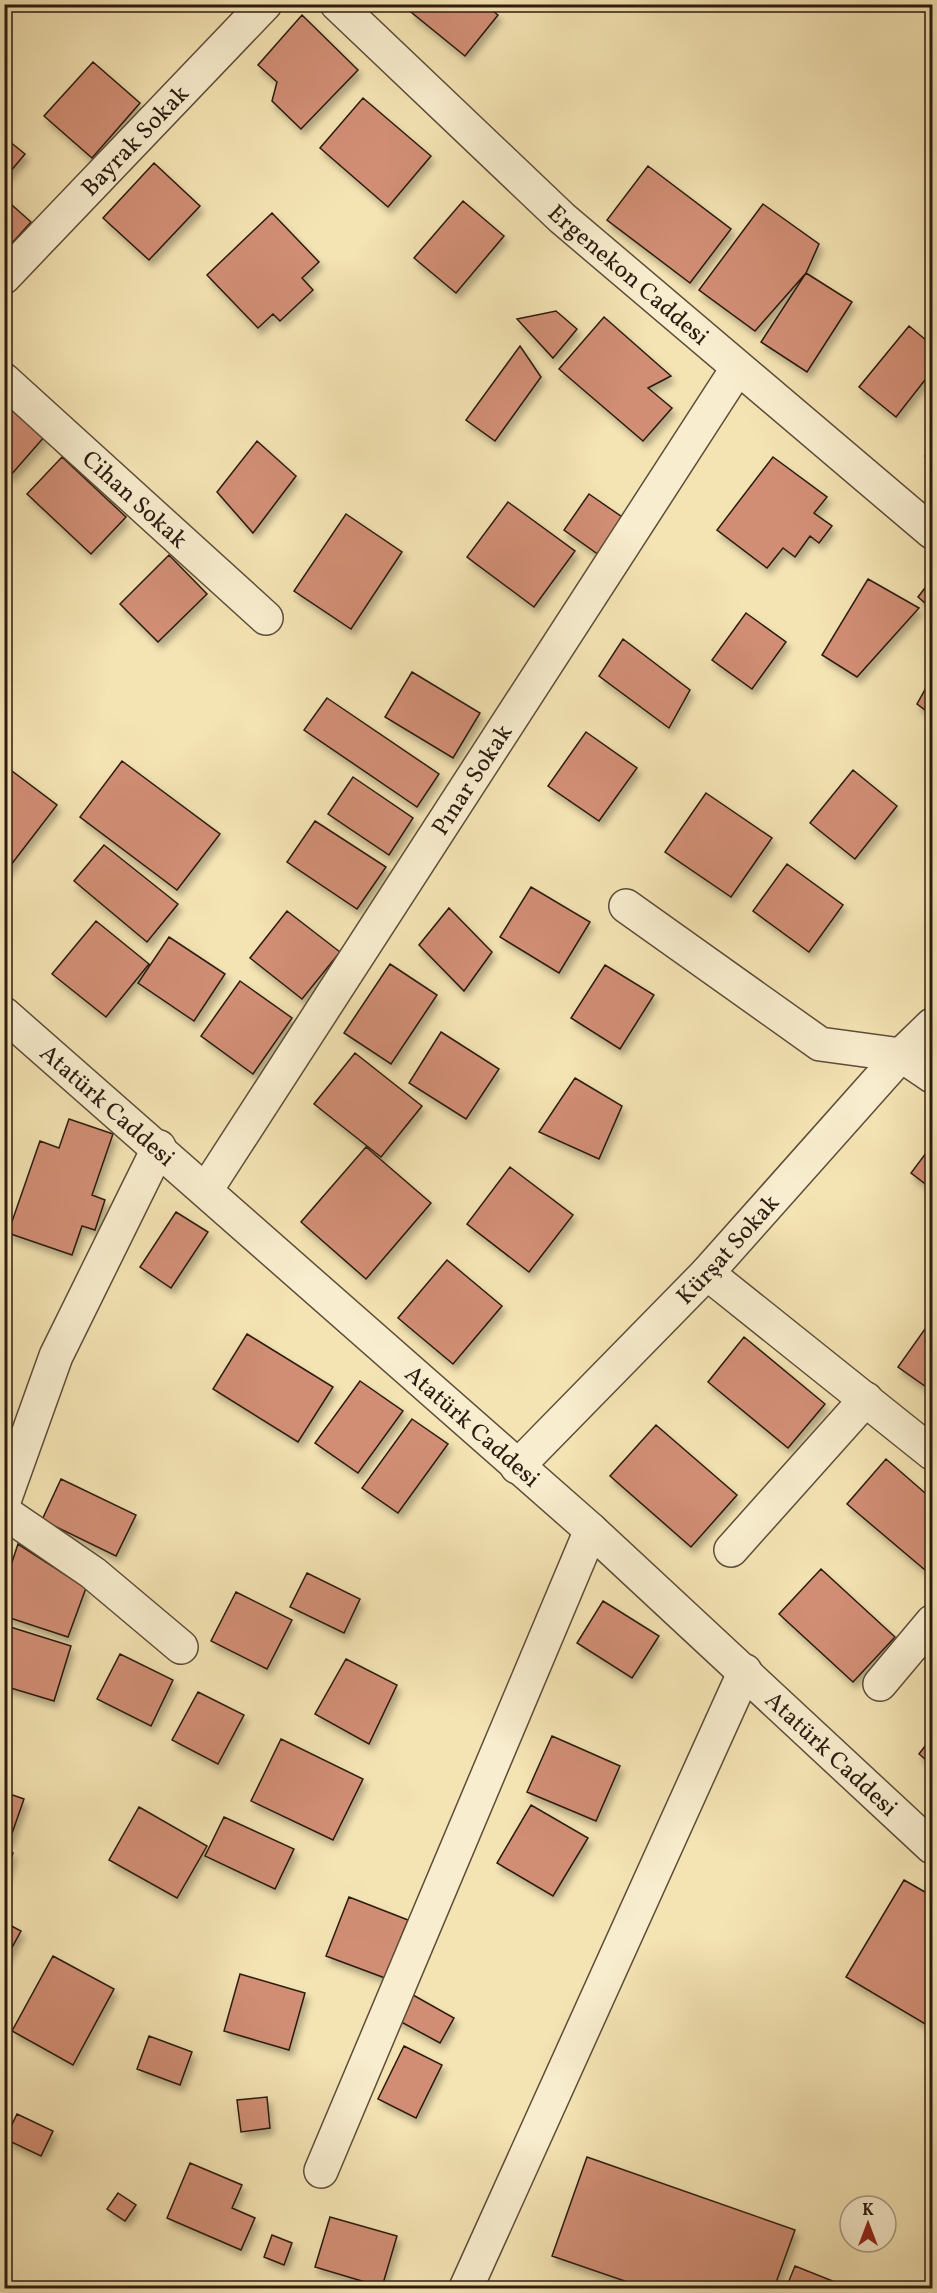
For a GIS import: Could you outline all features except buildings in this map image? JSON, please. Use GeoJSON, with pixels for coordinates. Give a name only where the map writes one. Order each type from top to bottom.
{"type":"FeatureCollection","features":[{"type":"Feature","properties":{"kind":"street","name":"Bayrak Sokak"},"geometry":{"type":"LineString","coordinates":[[4,277],[265,4]]}},
{"type":"Feature","properties":{"kind":"street","name":"Ergenekon Caddesi"},"geometry":{"type":"LineString","coordinates":[[337,4],[562,218],[737,369],[933,532]]}},
{"type":"Feature","properties":{"kind":"street","name":"Pınar Sokak"},"geometry":{"type":"LineString","coordinates":[[206,1190],[737,369]]}},
{"type":"Feature","properties":{"kind":"street","name":"Cihan Sokak"},"geometry":{"type":"LineString","coordinates":[[4,380],[266,618]]}},
{"type":"Feature","properties":{"kind":"street"},"geometry":{"type":"LineString","coordinates":[[626,906],[820,1044],[901,1055],[933,1076]]}},
{"type":"Feature","properties":{"kind":"street","name":"Atatürk Caddesi"},"geometry":{"type":"LineString","coordinates":[[4,1014],[159,1147],[517,1467],[591,1530],[933,1847]]}},
{"type":"Feature","properties":{"kind":"street","name":"Kürşat Sokak"},"geometry":{"type":"LineString","coordinates":[[517,1467],[707,1273],[901,1055],[933,1025]]}},
{"type":"Feature","properties":{"kind":"street"},"geometry":{"type":"LineString","coordinates":[[4,1502],[56,1356],[159,1147]]}},
{"type":"Feature","properties":{"kind":"street"},"geometry":{"type":"LineString","coordinates":[[707,1273],[933,1453]]}},
{"type":"Feature","properties":{"kind":"street"},"geometry":{"type":"LineString","coordinates":[[731,1550],[866,1399]]}},
{"type":"Feature","properties":{"kind":"street"},"geometry":{"type":"LineString","coordinates":[[4,1512],[93,1573],[181,1647]]}},
{"type":"Feature","properties":{"kind":"street"},"geometry":{"type":"LineString","coordinates":[[321,2171],[591,1530]]}},
{"type":"Feature","properties":{"kind":"street"},"geometry":{"type":"LineString","coordinates":[[880,1684],[933,1622]]}},
{"type":"Feature","properties":{"kind":"street"},"geometry":{"type":"LineString","coordinates":[[466,2289],[745,1671]]}}]}
